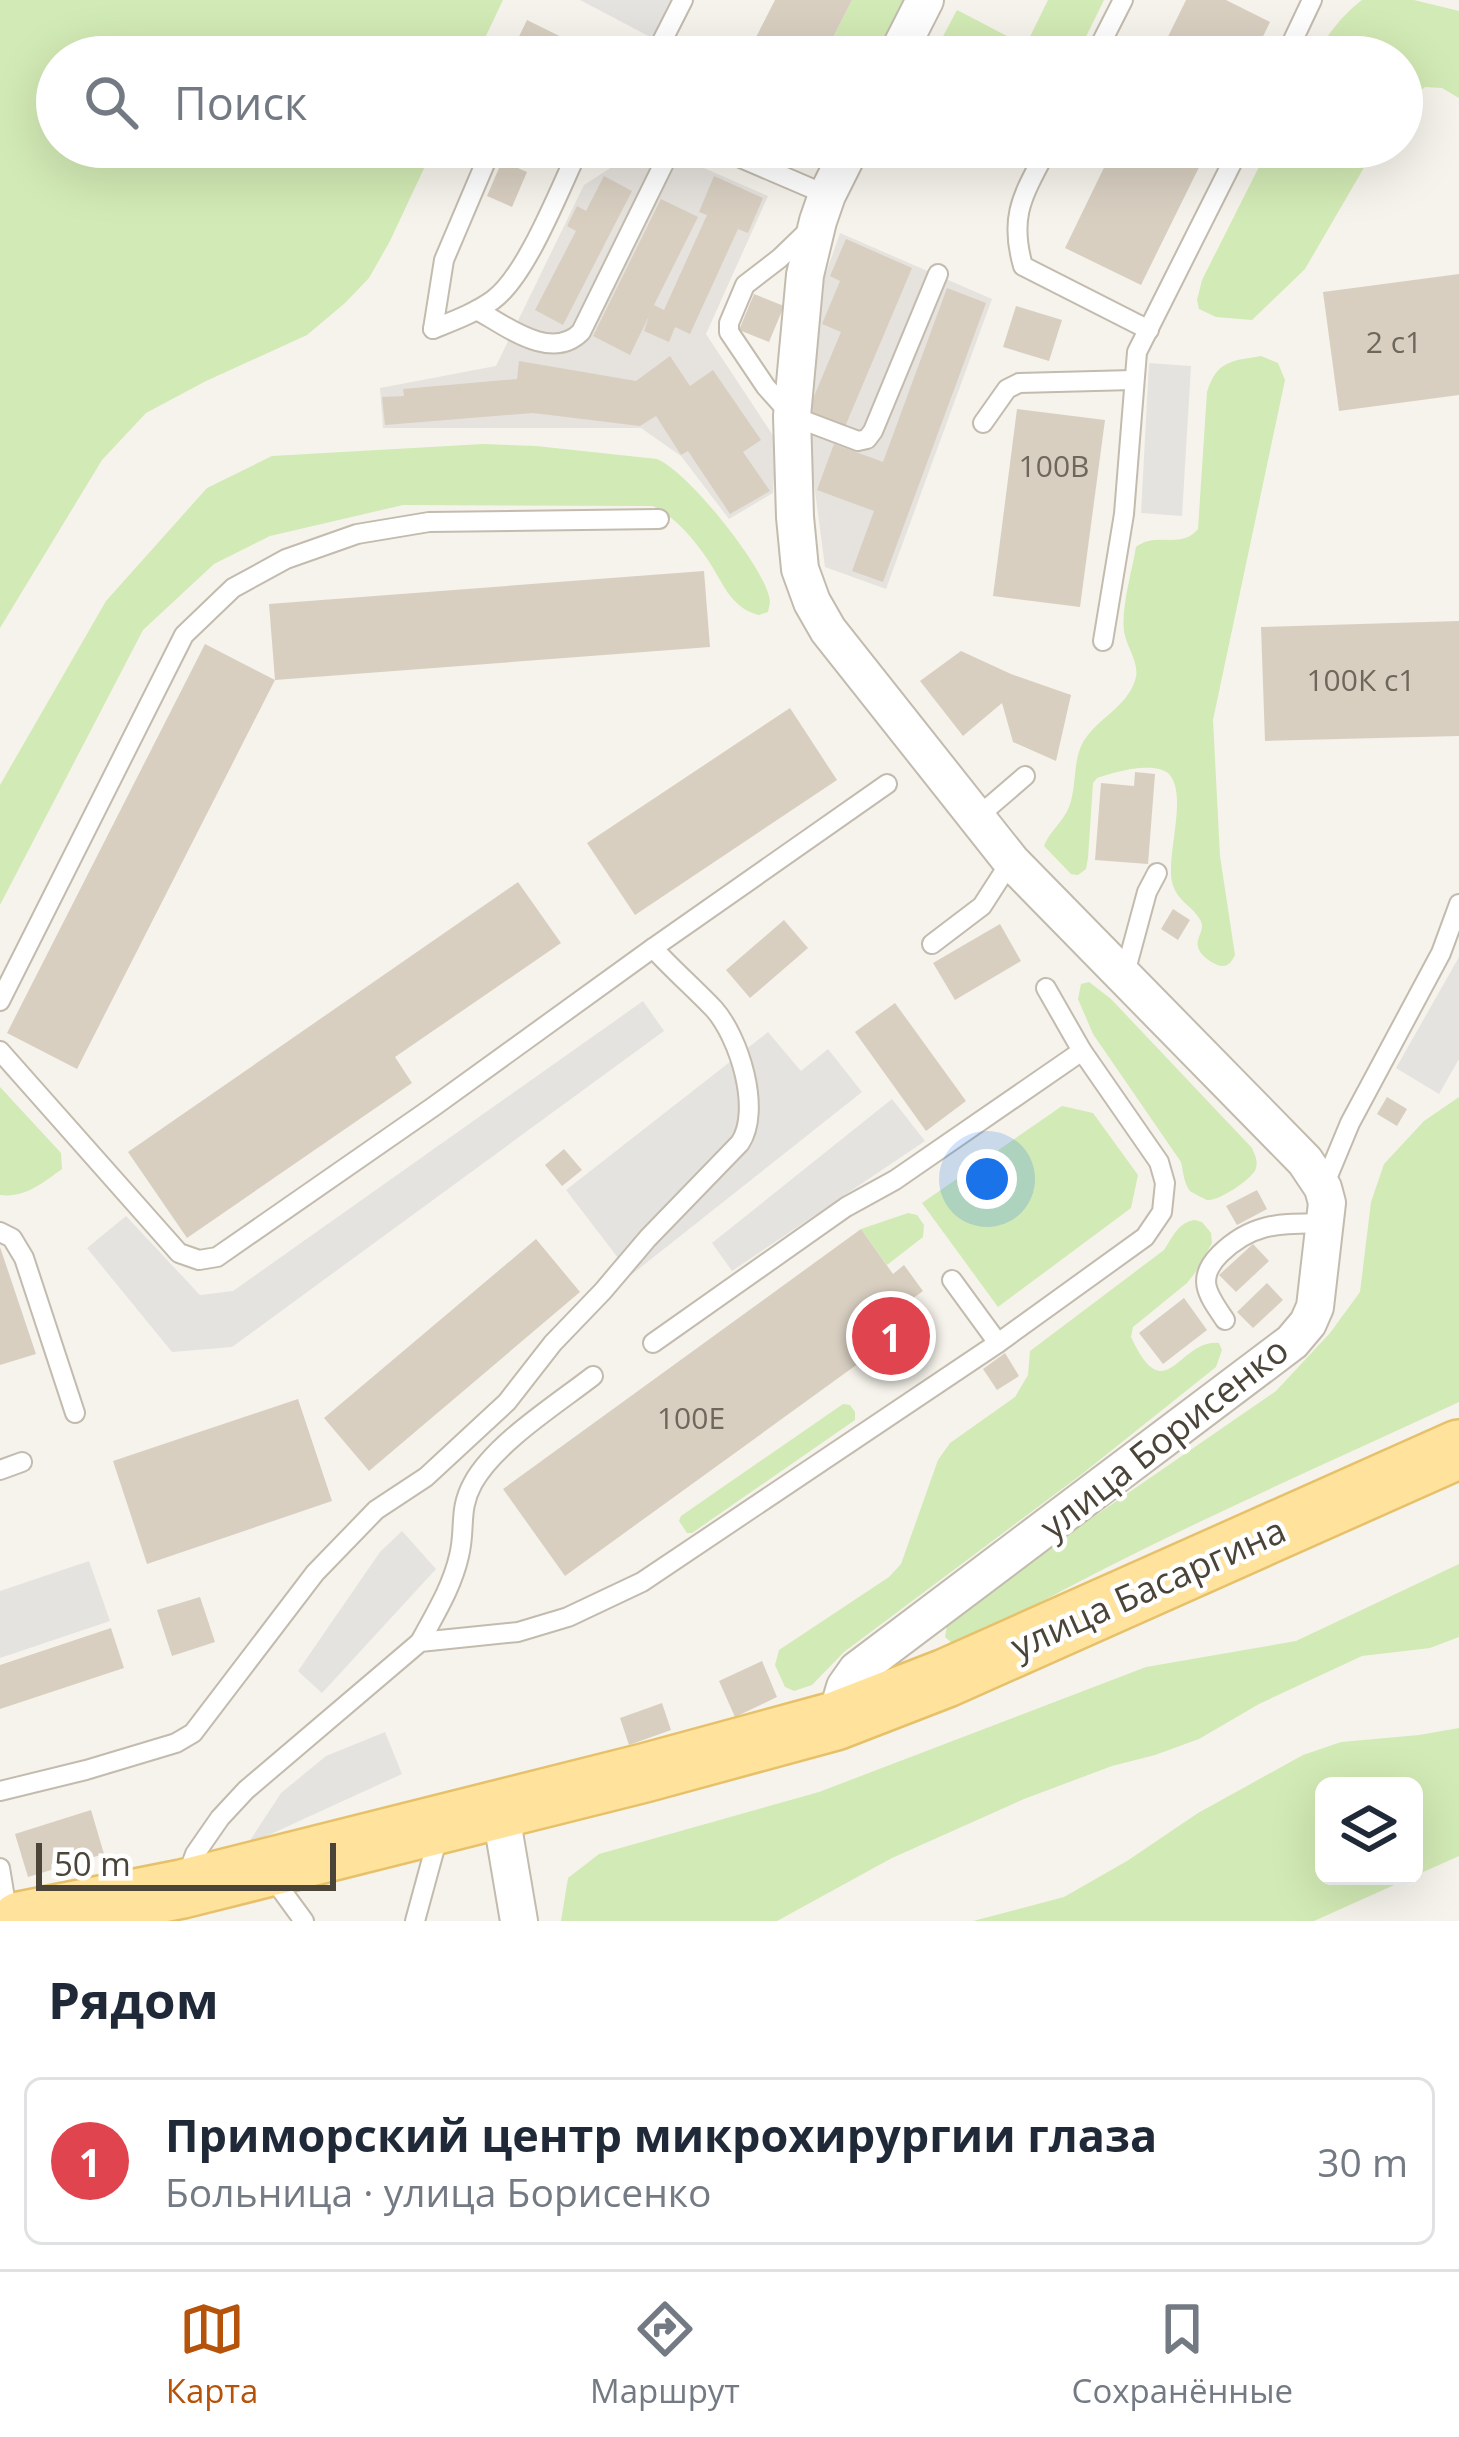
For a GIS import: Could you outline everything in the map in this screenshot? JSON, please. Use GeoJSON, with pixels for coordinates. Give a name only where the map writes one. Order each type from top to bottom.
{"type":"FeatureCollection","features":[{"type":"Feature","properties":{"kind":"main road","name":"улица Басаргина"},"geometry":{"type":"LineString","coordinates":[[835,1721],[946,1678],[1459,1449]]}},
{"type":"Feature","properties":{"kind":"main road"},"geometry":{"type":"LineString","coordinates":[[20,1921],[182,1889],[835,1721]]}},
{"type":"Feature","properties":{"kind":"street"},"geometry":{"type":"LineString","coordinates":[[907,36],[925,0]]}},
{"type":"Feature","properties":{"kind":"street"},"geometry":{"type":"LineString","coordinates":[[841,168],[822,208],[805,274],[792,416],[794,517],[800,569],[812,602],[828,630],[975,819],[1305,1161],[1325,1206]]}},
{"type":"Feature","properties":{"kind":"street","name":"улица Борисенко"},"geometry":{"type":"LineString","coordinates":[[835,1721],[844,1687],[857,1670],[1292,1342],[1315,1307],[1325,1206]]}},
{"type":"Feature","properties":{"kind":"street"},"geometry":{"type":"LineString","coordinates":[[500,1808],[519,1921]]}},
{"type":"Feature","properties":{"kind":"lane"},"geometry":{"type":"LineString","coordinates":[[665,36],[683,0]]}},
{"type":"Feature","properties":{"kind":"lane"},"geometry":{"type":"LineString","coordinates":[[1105,36],[1123,0]]}},
{"type":"Feature","properties":{"kind":"lane"},"geometry":{"type":"LineString","coordinates":[[1295,36],[1312,0]]}},
{"type":"Feature","properties":{"kind":"lane"},"geometry":{"type":"LineString","coordinates":[[483,168],[444,260],[433,329],[477,310],[516,278],[570,168]]}},
{"type":"Feature","properties":{"kind":"lane"},"geometry":{"type":"LineString","coordinates":[[477,310],[539,343],[573,340],[661,168]]}},
{"type":"Feature","properties":{"kind":"lane"},"geometry":{"type":"LineString","coordinates":[[752,168],[822,208],[780,258],[746,285],[729,322],[732,339],[792,416],[858,441],[867,439],[938,274]]}},
{"type":"Feature","properties":{"kind":"lane"},"geometry":{"type":"LineString","coordinates":[[1037,168],[1018,206],[1016,233],[1023,266],[1149,330]]}},
{"type":"Feature","properties":{"kind":"lane"},"geometry":{"type":"LineString","coordinates":[[1103,641],[1124,514],[1137,352],[1230,168]]}},
{"type":"Feature","properties":{"kind":"lane"},"geometry":{"type":"LineString","coordinates":[[983,423],[1007,388],[1019,383],[1133,380]]}},
{"type":"Feature","properties":{"kind":"lane"},"geometry":{"type":"LineString","coordinates":[[0,1001],[184,635],[232,588],[286,559],[357,534],[408,524],[659,519]]}},
{"type":"Feature","properties":{"kind":"lane"},"geometry":{"type":"LineString","coordinates":[[975,819],[1025,776]]}},
{"type":"Feature","properties":{"kind":"lane"},"geometry":{"type":"LineString","coordinates":[[0,1051],[179,1253],[199,1260],[217,1257],[887,784]]}},
{"type":"Feature","properties":{"kind":"lane"},"geometry":{"type":"LineString","coordinates":[[932,944],[982,906],[1011,861]]}},
{"type":"Feature","properties":{"kind":"lane"},"geometry":{"type":"LineString","coordinates":[[1124,978],[1147,892],[1157,873]]}},
{"type":"Feature","properties":{"kind":"lane"},"geometry":{"type":"LineString","coordinates":[[1225,1320],[1210,1298],[1205,1278],[1209,1265],[1233,1241],[1258,1228],[1325,1206],[1350,1123],[1441,953],[1459,904]]}},
{"type":"Feature","properties":{"kind":"lane"},"geometry":{"type":"LineString","coordinates":[[0,1791],[176,1743],[193,1732],[314,1573],[376,1510],[426,1477],[507,1402],[553,1343],[740,1143],[748,1128],[747,1090],[729,1031],[716,1011],[653,948]]}},
{"type":"Feature","properties":{"kind":"lane"},"geometry":{"type":"LineString","coordinates":[[420,1642],[518,1632],[568,1617],[642,1582],[998,1343],[1145,1237],[1162,1212],[1165,1183],[1159,1162],[1082,1051],[1046,988]]}},
{"type":"Feature","properties":{"kind":"lane"},"geometry":{"type":"LineString","coordinates":[[653,1343],[846,1207],[895,1180],[1082,1051]]}},
{"type":"Feature","properties":{"kind":"lane"},"geometry":{"type":"LineString","coordinates":[[0,1232],[12,1238],[23,1258],[75,1413]]}},
{"type":"Feature","properties":{"kind":"lane"},"geometry":{"type":"LineString","coordinates":[[952,1280],[998,1343]]}},
{"type":"Feature","properties":{"kind":"lane"},"geometry":{"type":"LineString","coordinates":[[182,1889],[195,1854],[246,1790],[420,1642],[460,1556],[462,1507],[473,1482],[503,1447],[593,1376]]}},
{"type":"Feature","properties":{"kind":"lane"},"geometry":{"type":"LineString","coordinates":[[0,1470],[22,1462]]}},
{"type":"Feature","properties":{"kind":"lane"},"geometry":{"type":"LineString","coordinates":[[415,1921],[442,1823]]}},
{"type":"Feature","properties":{"kind":"lane"},"geometry":{"type":"LineString","coordinates":[[0,1868],[9,1921]]}},
{"type":"Feature","properties":{"kind":"lane"},"geometry":{"type":"LineString","coordinates":[[265,1868],[304,1921]]}},
{"type":"Feature","properties":{"kind":"shaded area"},"geometry":{"type":"Polygon","coordinates":[[[580,0],[674,0],[656,36],[580,0]]]}},
{"type":"Feature","properties":{"kind":"shaded area"},"geometry":{"type":"Polygon","coordinates":[[[610,168],[704,168],[768,196],[706,334],[776,440],[773,493],[729,519],[681,456],[641,428],[383,428],[380,388],[496,366],[584,185],[610,168]]]}},
{"type":"Feature","properties":{"kind":"shaded area"},"geometry":{"type":"Polygon","coordinates":[[[840,233],[992,299],[886,589],[825,567],[805,415],[823,282],[840,233]]]}},
{"type":"Feature","properties":{"kind":"shaded area"},"geometry":{"type":"Polygon","coordinates":[[[1149,363],[1191,366],[1182,516],[1141,513],[1149,363]]]}},
{"type":"Feature","properties":{"kind":"shaded area"},"geometry":{"type":"Polygon","coordinates":[[[1459,957],[1459,1059],[1439,1094],[1396,1068],[1459,957]]]}},
{"type":"Feature","properties":{"kind":"shaded area"},"geometry":{"type":"Polygon","coordinates":[[[643,1001],[664,1031],[232,1347],[172,1352],[87,1248],[126,1216],[200,1295],[233,1291],[643,1001]]]}},
{"type":"Feature","properties":{"kind":"shaded area"},"geometry":{"type":"Polygon","coordinates":[[[768,1032],[801,1071],[828,1049],[862,1092],[631,1275],[566,1190],[768,1032]]]}},
{"type":"Feature","properties":{"kind":"shaded area"},"geometry":{"type":"Polygon","coordinates":[[[892,1099],[925,1141],[732,1271],[712,1243],[892,1099]]]}},
{"type":"Feature","properties":{"kind":"shaded area"},"geometry":{"type":"Polygon","coordinates":[[[402,1531],[436,1569],[322,1693],[298,1671],[380,1552],[402,1531]]]}},
{"type":"Feature","properties":{"kind":"shaded area"},"geometry":{"type":"Polygon","coordinates":[[[89,1561],[110,1621],[0,1658],[0,1591],[89,1561]]]}},
{"type":"Feature","properties":{"kind":"shaded area"},"geometry":{"type":"Polygon","coordinates":[[[385,1732],[402,1774],[247,1845],[281,1793],[326,1756],[385,1732]]]}},
{"type":"Feature","properties":{"kind":"green space"},"geometry":{"type":"Polygon","coordinates":[[[0,0],[503,0],[486,36],[36,36],[36,168],[424,168],[369,278],[345,303],[307,335],[146,413],[102,460],[0,628],[0,0]]]}},
{"type":"Feature","properties":{"kind":"green space"},"geometry":{"type":"Polygon","coordinates":[[[852,0],[906,0],[888,36],[834,36],[852,0]]]}},
{"type":"Feature","properties":{"kind":"green space"},"geometry":{"type":"Polygon","coordinates":[[[1048,0],[1104,0],[1086,36],[1030,36],[1048,0]]]}},
{"type":"Feature","properties":{"kind":"green space"},"geometry":{"type":"Polygon","coordinates":[[[1362,0],[1414,0],[1459,11],[1459,98],[1442,88],[1423,89],[1423,36],[1329,36],[1362,0]]]}},
{"type":"Feature","properties":{"kind":"green space"},"geometry":{"type":"Polygon","coordinates":[[[957,10],[1007,36],[943,36],[957,10]]]}},
{"type":"Feature","properties":{"kind":"green space"},"geometry":{"type":"Polygon","coordinates":[[[1258,168],[1364,168],[1305,269],[1252,320],[1216,317],[1199,309],[1202,280],[1258,168]]]}},
{"type":"Feature","properties":{"kind":"green space"},"geometry":{"type":"Polygon","coordinates":[[[1261,356],[1278,363],[1285,380],[1213,720],[1220,856],[1235,955],[1223,966],[1201,953],[1202,923],[1172,882],[1177,795],[1168,773],[1143,768],[1097,778],[1086,869],[1078,875],[1071,874],[1044,846],[1069,807],[1083,743],[1122,702],[1136,677],[1123,622],[1136,547],[1152,540],[1184,538],[1198,529],[1211,381],[1234,361],[1261,356]]]}},
{"type":"Feature","properties":{"kind":"green space"},"geometry":{"type":"Polygon","coordinates":[[[483,444],[657,459],[703,498],[737,540],[762,578],[770,602],[768,612],[759,615],[741,607],[690,536],[653,506],[403,505],[270,536],[214,564],[143,630],[0,905],[0,785],[106,601],[207,488],[272,456],[483,444]]]}},
{"type":"Feature","properties":{"kind":"green space"},"geometry":{"type":"Polygon","coordinates":[[[1089,982],[1111,999],[1252,1148],[1256,1168],[1243,1183],[1207,1200],[1190,1191],[1181,1162],[1093,1034],[1078,999],[1081,984],[1089,982]]]}},
{"type":"Feature","properties":{"kind":"green space"},"geometry":{"type":"Polygon","coordinates":[[[0,1087],[61,1153],[62,1169],[18,1194],[0,1195],[0,1087]]]}},
{"type":"Feature","properties":{"kind":"green space"},"geometry":{"type":"Polygon","coordinates":[[[1459,1097],[1459,1402],[1149,1547],[968,1643],[953,1644],[945,1637],[947,1626],[973,1600],[1276,1391],[1330,1333],[1360,1292],[1371,1202],[1384,1164],[1424,1121],[1459,1097]]]}},
{"type":"Feature","properties":{"kind":"green space"},"geometry":{"type":"Polygon","coordinates":[[[1062,1106],[1093,1113],[1138,1175],[1131,1208],[998,1307],[922,1203],[1062,1106]]]}},
{"type":"Feature","properties":{"kind":"green space"},"geometry":{"type":"Polygon","coordinates":[[[908,1213],[917,1215],[924,1225],[923,1237],[887,1265],[861,1229],[908,1213]]]}},
{"type":"Feature","properties":{"kind":"green space"},"geometry":{"type":"Polygon","coordinates":[[[1195,1220],[1211,1233],[1212,1243],[1187,1283],[1133,1327],[1131,1337],[1143,1359],[1163,1371],[1205,1345],[1219,1343],[1222,1350],[1216,1367],[844,1652],[812,1685],[794,1691],[785,1687],[775,1665],[779,1650],[889,1577],[901,1564],[938,1460],[950,1443],[1015,1397],[1028,1375],[1030,1351],[1164,1250],[1180,1227],[1195,1220]]]}},
{"type":"Feature","properties":{"kind":"green space"},"geometry":{"type":"Polygon","coordinates":[[[843,1404],[850,1405],[855,1420],[687,1533],[681,1516],[843,1404]]]}},
{"type":"Feature","properties":{"kind":"green space"},"geometry":{"type":"Polygon","coordinates":[[[1459,1564],[1459,1637],[1430,1648],[1362,1656],[1259,1704],[1199,1739],[1024,1799],[892,1858],[777,1921],[561,1921],[568,1878],[599,1854],[819,1792],[1146,1667],[1296,1641],[1459,1564]]]}},
{"type":"Feature","properties":{"kind":"green space"},"geometry":{"type":"Polygon","coordinates":[[[1459,1728],[1459,1856],[1423,1872],[1423,1777],[1315,1777],[1315,1885],[1394,1885],[1314,1921],[973,1921],[1064,1897],[1198,1813],[1303,1755],[1341,1742],[1459,1728]]]}},
{"type":"Feature","properties":{"kind":"building"},"geometry":{"type":"Polygon","coordinates":[[[775,0],[852,0],[834,36],[757,36],[775,0]]]}},
{"type":"Feature","properties":{"kind":"building"},"geometry":{"type":"Polygon","coordinates":[[[1186,0],[1226,0],[1270,22],[1263,36],[1168,36],[1186,0]]]}},
{"type":"Feature","properties":{"kind":"building"},"geometry":{"type":"Polygon","coordinates":[[[527,20],[559,36],[519,36],[527,20]]]}},
{"type":"Feature","properties":{"kind":"building"},"geometry":{"type":"Polygon","coordinates":[[[499,168],[527,172],[512,207],[487,196],[499,168]]]}},
{"type":"Feature","properties":{"kind":"building"},"geometry":{"type":"Polygon","coordinates":[[[1104,168],[1199,168],[1141,285],[1065,248],[1104,168]]]}},
{"type":"Feature","properties":{"kind":"building"},"geometry":{"type":"Polygon","coordinates":[[[604,176],[632,191],[563,325],[535,310],[576,231],[567,226],[577,206],[586,211],[604,176]]]}},
{"type":"Feature","properties":{"kind":"building"},"geometry":{"type":"Polygon","coordinates":[[[714,176],[763,198],[748,233],[738,229],[690,334],[675,327],[669,342],[644,331],[649,316],[630,355],[593,336],[661,199],[698,217],[654,305],[664,310],[707,215],[699,212],[714,176]]]}},
{"type":"Feature","properties":{"kind":"building"},"geometry":{"type":"Polygon","coordinates":[[[846,239],[912,268],[844,429],[807,413],[841,332],[822,324],[840,281],[830,276],[846,239]]]}},
{"type":"Feature","properties":{"kind":"building"},"geometry":{"type":"Polygon","coordinates":[[[1459,274],[1459,395],[1339,411],[1323,292],[1459,274]]]}},
{"type":"Feature","properties":{"kind":"building"},"geometry":{"type":"Polygon","coordinates":[[[947,288],[986,303],[883,582],[852,571],[874,511],[817,490],[834,444],[883,462],[947,288]]]}},
{"type":"Feature","properties":{"kind":"building"},"geometry":{"type":"Polygon","coordinates":[[[754,294],[784,306],[769,342],[739,330],[754,294]]]}},
{"type":"Feature","properties":{"kind":"building"},"geometry":{"type":"Polygon","coordinates":[[[1016,306],[1062,320],[1049,361],[1003,347],[1016,306]]]}},
{"type":"Feature","properties":{"kind":"building"},"geometry":{"type":"Polygon","coordinates":[[[670,356],[690,386],[713,370],[761,440],[743,452],[770,491],[730,514],[688,451],[681,455],[656,416],[640,426],[533,413],[385,425],[382,397],[404,396],[403,389],[517,379],[519,361],[636,381],[670,356]]]}},
{"type":"Feature","properties":{"kind":"building"},"geometry":{"type":"Polygon","coordinates":[[[1017,409],[1105,420],[1080,607],[993,596],[1017,409]]]}},
{"type":"Feature","properties":{"kind":"building"},"geometry":{"type":"Polygon","coordinates":[[[704,571],[710,647],[275,680],[269,604],[704,571]]]}},
{"type":"Feature","properties":{"kind":"building"},"geometry":{"type":"Polygon","coordinates":[[[1459,621],[1459,736],[1265,741],[1261,627],[1459,621]]]}},
{"type":"Feature","properties":{"kind":"building"},"geometry":{"type":"Polygon","coordinates":[[[205,644],[275,680],[77,1069],[7,1033],[205,644]]]}},
{"type":"Feature","properties":{"kind":"building"},"geometry":{"type":"Polygon","coordinates":[[[961,651],[1071,695],[1056,761],[1013,742],[1002,703],[963,736],[920,681],[961,651]]]}},
{"type":"Feature","properties":{"kind":"building"},"geometry":{"type":"Polygon","coordinates":[[[790,708],[837,780],[635,915],[587,843],[790,708]]]}},
{"type":"Feature","properties":{"kind":"building"},"geometry":{"type":"Polygon","coordinates":[[[1135,772],[1155,774],[1148,864],[1095,860],[1101,783],[1134,786],[1135,772]]]}},
{"type":"Feature","properties":{"kind":"building"},"geometry":{"type":"Polygon","coordinates":[[[518,882],[561,943],[395,1057],[412,1083],[187,1238],[128,1152],[518,882]]]}},
{"type":"Feature","properties":{"kind":"building"},"geometry":{"type":"Polygon","coordinates":[[[1173,909],[1190,920],[1178,940],[1161,929],[1173,909]]]}},
{"type":"Feature","properties":{"kind":"building"},"geometry":{"type":"Polygon","coordinates":[[[784,920],[808,948],[750,998],[726,970],[784,920]]]}},
{"type":"Feature","properties":{"kind":"building"},"geometry":{"type":"Polygon","coordinates":[[[1000,924],[1021,961],[955,1000],[933,963],[1000,924]]]}},
{"type":"Feature","properties":{"kind":"building"},"geometry":{"type":"Polygon","coordinates":[[[895,1003],[966,1101],[926,1131],[855,1032],[895,1003]]]}},
{"type":"Feature","properties":{"kind":"building"},"geometry":{"type":"Polygon","coordinates":[[[1387,1097],[1407,1109],[1397,1126],[1377,1114],[1387,1097]]]}},
{"type":"Feature","properties":{"kind":"building"},"geometry":{"type":"Polygon","coordinates":[[[564,1149],[582,1170],[562,1186],[545,1165],[564,1149]]]}},
{"type":"Feature","properties":{"kind":"building"},"geometry":{"type":"Polygon","coordinates":[[[1257,1190],[1267,1209],[1237,1225],[1226,1206],[1257,1190]]]}},
{"type":"Feature","properties":{"kind":"building"},"geometry":{"type":"Polygon","coordinates":[[[861,1229],[893,1274],[904,1265],[923,1291],[912,1299],[924,1316],[565,1576],[503,1489],[861,1229]]]}},
{"type":"Feature","properties":{"kind":"building"},"geometry":{"type":"Polygon","coordinates":[[[536,1239],[580,1292],[369,1471],[324,1418],[536,1239]]]}},
{"type":"Feature","properties":{"kind":"building"},"geometry":{"type":"Polygon","coordinates":[[[1253,1244],[1269,1261],[1236,1292],[1219,1275],[1253,1244]]]}},
{"type":"Feature","properties":{"kind":"building"},"geometry":{"type":"Polygon","coordinates":[[[0,1247],[36,1354],[0,1365],[0,1247]]]}},
{"type":"Feature","properties":{"kind":"building"},"geometry":{"type":"Polygon","coordinates":[[[1267,1283],[1283,1300],[1253,1328],[1237,1312],[1267,1283]]]}},
{"type":"Feature","properties":{"kind":"building"},"geometry":{"type":"Polygon","coordinates":[[[1184,1298],[1207,1330],[1163,1364],[1139,1333],[1184,1298]]]}},
{"type":"Feature","properties":{"kind":"building"},"geometry":{"type":"Polygon","coordinates":[[[1005,1353],[1019,1376],[997,1390],[983,1369],[1005,1353]]]}},
{"type":"Feature","properties":{"kind":"building"},"geometry":{"type":"Polygon","coordinates":[[[298,1399],[332,1501],[147,1564],[113,1461],[298,1399]]]}},
{"type":"Feature","properties":{"kind":"building"},"geometry":{"type":"Polygon","coordinates":[[[200,1597],[215,1642],[172,1656],[157,1610],[200,1597]]]}},
{"type":"Feature","properties":{"kind":"building"},"geometry":{"type":"Polygon","coordinates":[[[111,1628],[124,1668],[0,1709],[0,1665],[111,1628]]]}},
{"type":"Feature","properties":{"kind":"building"},"geometry":{"type":"Polygon","coordinates":[[[762,1661],[777,1697],[735,1717],[719,1681],[762,1661]]]}},
{"type":"Feature","properties":{"kind":"building"},"geometry":{"type":"Polygon","coordinates":[[[662,1703],[671,1730],[629,1745],[620,1718],[662,1703]]]}},
{"type":"Feature","properties":{"kind":"building"},"geometry":{"type":"Polygon","coordinates":[[[91,1810],[104,1854],[28,1877],[15,1834],[91,1810]]]}},
{"type":"Feature","properties":{"kind":"place","name":"Приморский центр микрохирургии глаза"},"geometry":{"type":"Point","coordinates":[891,1336]}}]}
